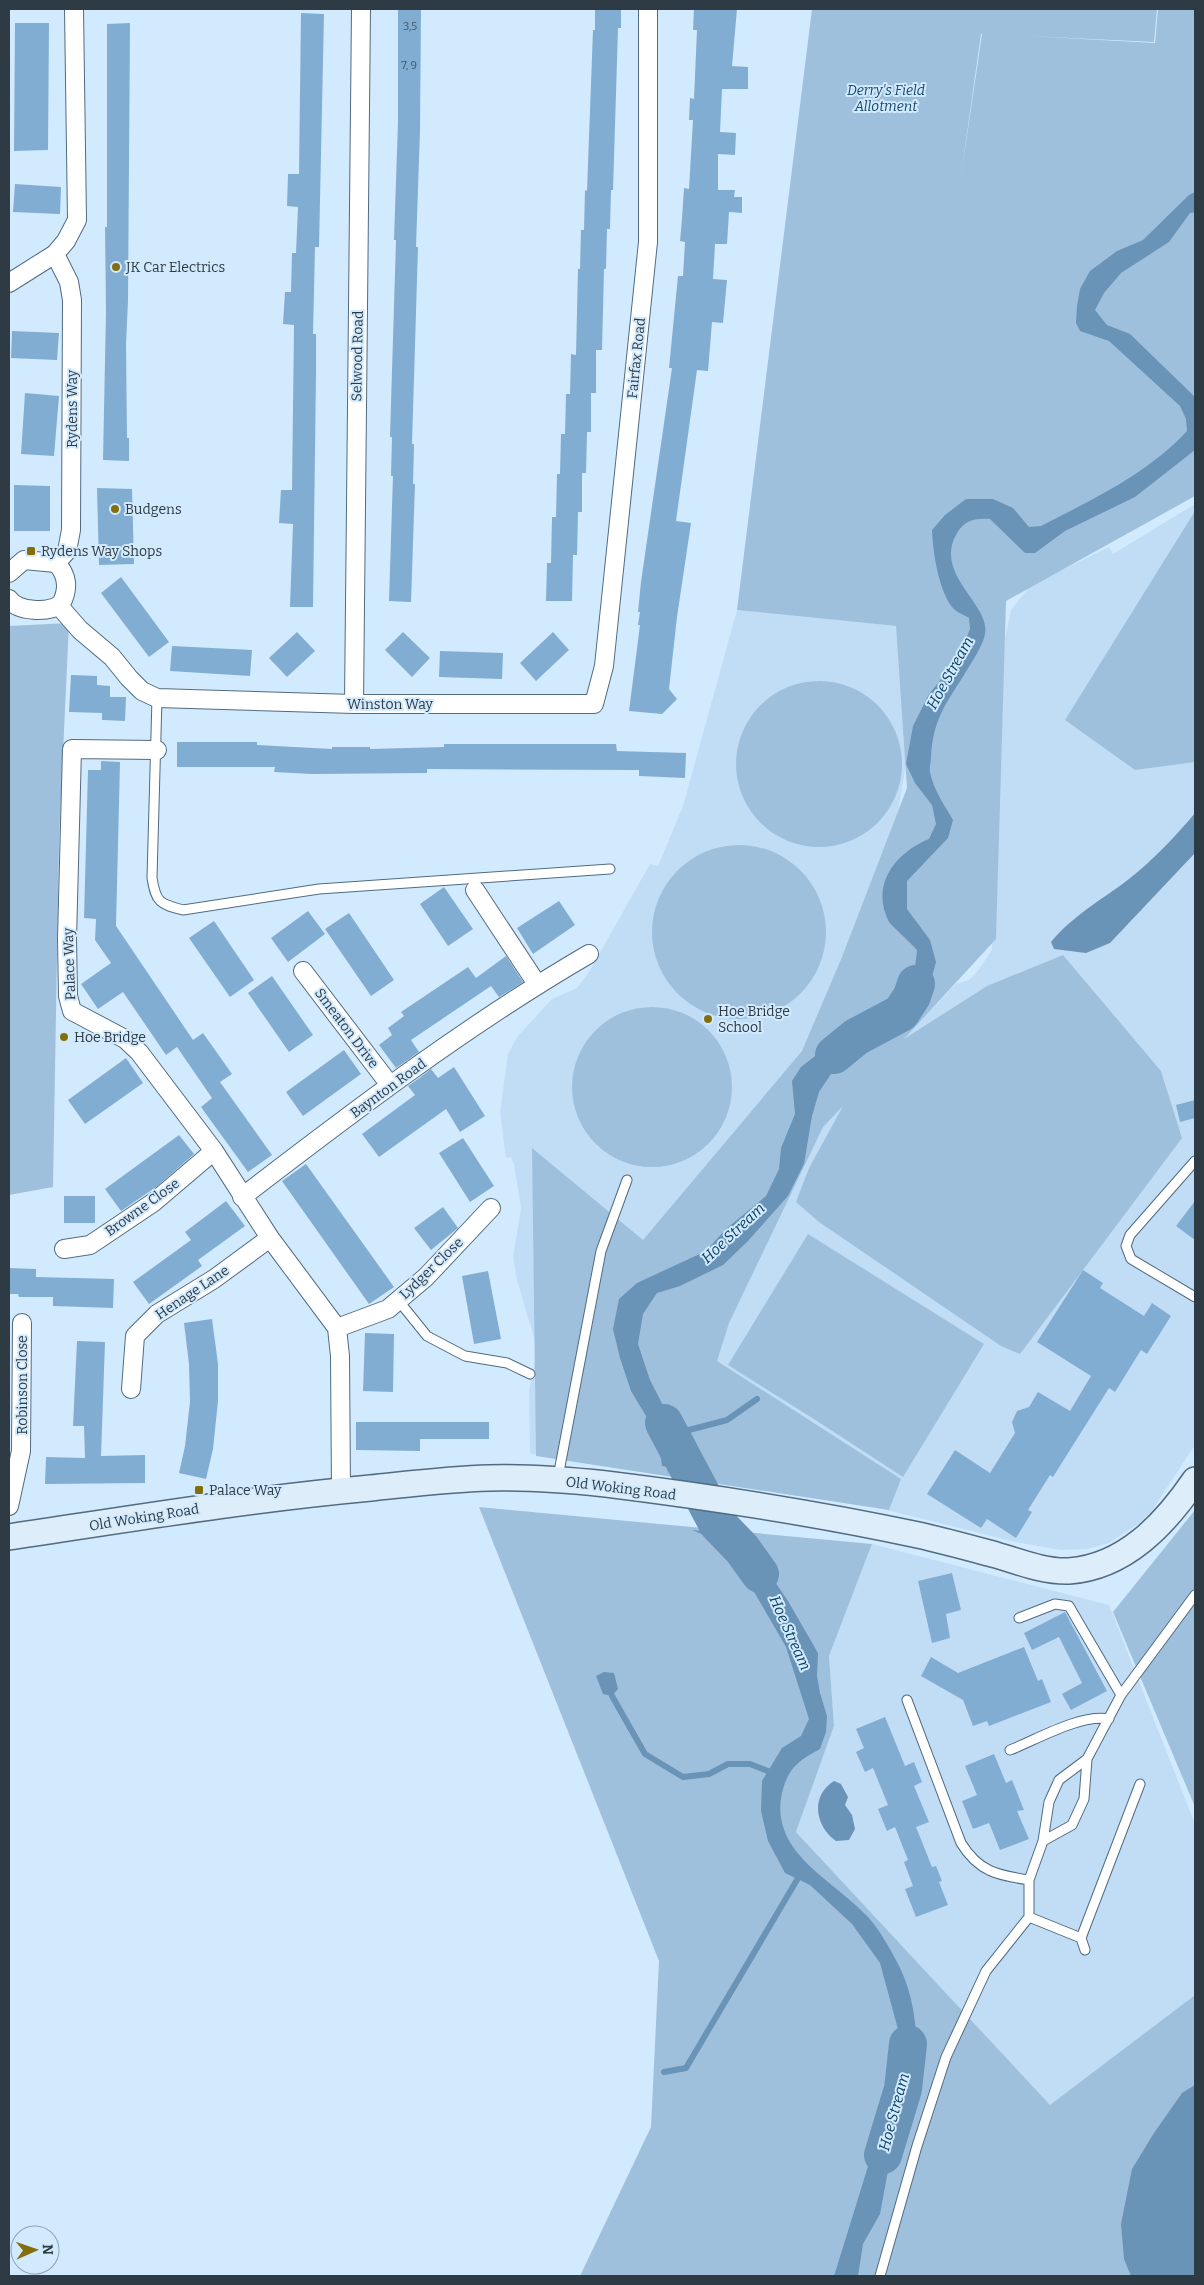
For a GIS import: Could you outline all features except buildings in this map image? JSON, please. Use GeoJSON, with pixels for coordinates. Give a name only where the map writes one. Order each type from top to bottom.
{"type":"FeatureCollection","features":[{"type":"Feature","properties":{"kind":"main road","name":"Old Woking Road"},"geometry":{"type":"LineString","coordinates":[[9,1537],[231,1503],[341,1491],[489,1478],[558,1480],[650,1490],[876,1526],[956,1543],[1052,1570],[1071,1571],[1111,1559],[1129,1551],[1144,1540],[1166,1518],[1195,1480]]}},
{"type":"Feature","properties":{"kind":"street"},"geometry":{"type":"LineString","coordinates":[[10,280],[55,254],[66,241],[77,220],[74,9]]}},
{"type":"Feature","properties":{"kind":"street","name":"Selwood Road"},"geometry":{"type":"LineString","coordinates":[[354,704],[361,9]]}},
{"type":"Feature","properties":{"kind":"street","name":"Fairfax Road"},"geometry":{"type":"LineString","coordinates":[[594,704],[604,666],[648,242],[648,9]]}},
{"type":"Feature","properties":{"kind":"street","name":"Rydens Way"},"geometry":{"type":"LineString","coordinates":[[55,254],[69,282],[73,320],[71,530],[66,551],[56,563]]}},
{"type":"Feature","properties":{"kind":"street"},"geometry":{"type":"LineString","coordinates":[[9,571],[24,560],[56,563],[65,576],[67,586],[65,597],[59,606],[32,610],[12,604],[9,599]]}},
{"type":"Feature","properties":{"kind":"street"},"geometry":{"type":"LineString","coordinates":[[59,606],[80,630],[112,657],[142,691],[157,698]]}},
{"type":"Feature","properties":{"kind":"street","name":"Winston Way"},"geometry":{"type":"LineString","coordinates":[[157,698],[354,704],[594,704]]}},
{"type":"Feature","properties":{"kind":"street","name":"Palace Way"},"geometry":{"type":"LineString","coordinates":[[158,750],[72,749],[67,938],[68,996],[72,1011],[125,1039],[139,1052],[214,1151],[270,1238],[337,1328]]}},
{"type":"Feature","properties":{"kind":"street"},"geometry":{"type":"LineString","coordinates":[[475,890],[537,984]]}},
{"type":"Feature","properties":{"kind":"street","name":"Baynton Road"},"geometry":{"type":"LineString","coordinates":[[242,1197],[390,1085],[537,984],[589,954]]}},
{"type":"Feature","properties":{"kind":"street","name":"Smeaton Drive"},"geometry":{"type":"LineString","coordinates":[[303,971],[390,1085]]}},
{"type":"Feature","properties":{"kind":"street","name":"Browne Close"},"geometry":{"type":"LineString","coordinates":[[64,1249],[90,1245],[154,1202],[214,1151]]}},
{"type":"Feature","properties":{"kind":"street","name":"Lydger Close"},"geometry":{"type":"LineString","coordinates":[[337,1328],[388,1309],[426,1277],[491,1208]]}},
{"type":"Feature","properties":{"kind":"street","name":"Henage Lane"},"geometry":{"type":"LineString","coordinates":[[131,1389],[135,1336],[157,1314],[214,1279],[270,1238]]}},
{"type":"Feature","properties":{"kind":"street","name":"Robinson Close"},"geometry":{"type":"LineString","coordinates":[[9,1506],[21,1451],[22,1323]]}},
{"type":"Feature","properties":{"kind":"street"},"geometry":{"type":"LineString","coordinates":[[337,1328],[340,1356],[341,1491]]}},
{"type":"Feature","properties":{"kind":"lane"},"geometry":{"type":"LineString","coordinates":[[157,698],[158,750],[152,878],[155,896],[164,905],[183,910],[319,889],[610,869]]}},
{"type":"Feature","properties":{"kind":"lane"},"geometry":{"type":"LineString","coordinates":[[1195,1161],[1130,1235],[1126,1246],[1131,1259],[1195,1297]]}},
{"type":"Feature","properties":{"kind":"lane"},"geometry":{"type":"LineString","coordinates":[[558,1480],[601,1252],[627,1180]]}},
{"type":"Feature","properties":{"kind":"lane"},"geometry":{"type":"LineString","coordinates":[[398,1300],[427,1336],[465,1356],[507,1363],[530,1374]]}},
{"type":"Feature","properties":{"kind":"lane"},"geometry":{"type":"LineString","coordinates":[[880,2276],[917,2146],[946,2057],[986,1971],[1029,1917],[1029,1880],[1043,1841],[1049,1802],[1059,1780],[1087,1759],[1121,1695],[1195,1595]]}},
{"type":"Feature","properties":{"kind":"lane"},"geometry":{"type":"LineString","coordinates":[[1019,1618],[1055,1604],[1069,1606],[1121,1695]]}},
{"type":"Feature","properties":{"kind":"lane"},"geometry":{"type":"LineString","coordinates":[[907,1700],[960,1842],[969,1856],[983,1868],[995,1873],[1029,1880]]}},
{"type":"Feature","properties":{"kind":"lane"},"geometry":{"type":"LineString","coordinates":[[1010,1750],[1072,1724],[1097,1717],[1109,1719]]}},
{"type":"Feature","properties":{"kind":"lane"},"geometry":{"type":"LineString","coordinates":[[1043,1841],[1072,1825],[1084,1799],[1087,1759]]}},
{"type":"Feature","properties":{"kind":"lane"},"geometry":{"type":"LineString","coordinates":[[1085,1950],[1081,1938],[1140,1784]]}},
{"type":"Feature","properties":{"kind":"lane"},"geometry":{"type":"LineString","coordinates":[[1029,1917],[1081,1938]]}},
{"type":"Feature","properties":{"kind":"shaded area","name":"Hoe Bridge School"},"geometry":{"type":"Polygon","coordinates":[[[1195,504],[1195,1445],[1151,1512],[1138,1524],[1109,1543],[1087,1549],[1060,1550],[1011,1541],[699,1463],[530,1454],[529,1391],[537,1348],[517,1280],[513,1257],[521,1208],[514,1165],[511,1157],[506,1158],[500,1112],[508,1054],[517,1037],[552,999],[577,988],[589,972],[650,864],[658,866],[683,806],[737,610],[896,626],[952,626],[906,764],[889,867],[898,1044],[956,984],[969,980],[977,972],[992,950],[985,731],[1011,610],[1031,585],[1109,547],[1113,554],[1195,504]]]}},
{"type":"Feature","properties":{"kind":"shaded area"},"geometry":{"type":"Polygon","coordinates":[[[872,1544],[1109,1605],[1195,1824],[1195,1995],[1050,2106],[796,1832],[834,1726],[829,1656],[872,1544]]]}},
{"type":"Feature","properties":{"kind":"green space","name":"Derry's Field Allotment"},"geometry":{"type":"Polygon","coordinates":[[[812,9],[1157,9],[1154,42],[1028,36],[1155,43],[1158,9],[1195,9],[1195,496],[1006,601],[996,939],[904,1039],[987,986],[1063,955],[1161,1071],[1182,1138],[1020,1354],[1001,1346],[819,1222],[796,1202],[809,1168],[843,1106],[823,1127],[729,1323],[717,1361],[901,1479],[889,1510],[536,1456],[532,1148],[643,1240],[802,1051],[842,957],[907,788],[896,626],[737,610],[812,9]],[[981,34],[960,183],[982,34],[981,34]]]}},
{"type":"Feature","properties":{"kind":"green space"},"geometry":{"type":"Polygon","coordinates":[[[1195,511],[1195,762],[1135,770],[1065,720],[1195,511]]]}},
{"type":"Feature","properties":{"kind":"green space"},"geometry":{"type":"Polygon","coordinates":[[[69,623],[59,840],[53,1187],[9,1195],[9,626],[69,623]]]}},
{"type":"Feature","properties":{"kind":"green space"},"geometry":{"type":"Polygon","coordinates":[[[827,681],[843,684],[858,690],[878,705],[896,732],[901,748],[901,780],[896,796],[878,823],[858,838],[843,844],[811,847],[795,844],[780,838],[755,817],[745,803],[739,788],[736,756],[739,740],[745,725],[766,700],[780,690],[795,684],[827,681]]]}},
{"type":"Feature","properties":{"kind":"green space"},"geometry":{"type":"Polygon","coordinates":[[[748,845],[772,851],[788,859],[801,870],[812,883],[820,899],[825,915],[825,949],[820,965],[812,981],[801,994],[788,1005],[764,1016],[748,1019],[730,1019],[714,1016],[690,1005],[666,981],[653,949],[652,923],[655,907],[666,883],[690,859],[722,846],[748,845]]]}},
{"type":"Feature","properties":{"kind":"green space"},"geometry":{"type":"Polygon","coordinates":[[[660,1007],[690,1016],[709,1030],[719,1042],[726,1056],[731,1071],[731,1103],[726,1118],[719,1132],[709,1144],[697,1154],[675,1164],[660,1167],[644,1167],[629,1164],[607,1154],[585,1132],[573,1103],[572,1079],[575,1064],[585,1042],[607,1020],[636,1008],[660,1007]]]}},
{"type":"Feature","properties":{"kind":"green space"},"geometry":{"type":"Polygon","coordinates":[[[808,1234],[984,1344],[903,1477],[728,1365],[808,1234]]]}},
{"type":"Feature","properties":{"kind":"green space"},"geometry":{"type":"Polygon","coordinates":[[[479,1507],[872,1544],[829,1656],[834,1726],[796,1832],[1050,2105],[1195,1995],[1195,2276],[580,2276],[651,2127],[659,1961],[479,1507]]]}},
{"type":"Feature","properties":{"kind":"green space"},"geometry":{"type":"Polygon","coordinates":[[[1195,1510],[1195,1807],[1113,1612],[1195,1510]]]}},
{"type":"Feature","properties":{"kind":"water"},"geometry":{"type":"Polygon","coordinates":[[[1195,192],[1195,212],[1190,213],[1169,242],[1121,273],[1104,293],[1095,310],[1107,325],[1130,334],[1195,397],[1195,450],[1135,497],[1065,531],[1035,553],[1025,553],[990,519],[970,521],[962,526],[956,535],[951,550],[952,563],[964,589],[980,612],[985,623],[985,634],[976,655],[941,713],[932,744],[930,769],[932,778],[953,820],[948,838],[907,881],[907,909],[930,940],[936,962],[927,994],[913,1014],[891,1032],[876,1006],[907,986],[914,972],[917,950],[889,922],[882,895],[884,883],[896,862],[917,845],[929,839],[936,824],[932,805],[915,783],[906,764],[913,726],[929,694],[958,659],[970,629],[969,618],[952,607],[943,590],[935,559],[932,530],[945,515],[966,499],[993,499],[1013,508],[1029,527],[1041,526],[1118,485],[1154,461],[1187,431],[1186,419],[1180,406],[1109,341],[1080,331],[1076,323],[1080,289],[1090,271],[1117,251],[1143,240],[1189,195],[1195,192]]]}},
{"type":"Feature","properties":{"kind":"water"},"geometry":{"type":"Polygon","coordinates":[[[1195,813],[1195,853],[1110,943],[1086,953],[1054,949],[1051,942],[1068,924],[1147,864],[1195,813]]]}},
{"type":"Feature","properties":{"kind":"water"},"geometry":{"type":"Polygon","coordinates":[[[869,1014],[881,1036],[870,1039],[833,1071],[819,1092],[812,1116],[804,1164],[788,1196],[748,1241],[723,1265],[680,1286],[657,1293],[643,1314],[638,1344],[650,1380],[672,1423],[701,1471],[662,1466],[658,1436],[631,1391],[620,1358],[613,1329],[619,1299],[637,1283],[706,1251],[726,1229],[766,1196],[779,1169],[781,1148],[795,1114],[792,1081],[801,1067],[869,1014]]]}},
{"type":"Feature","properties":{"kind":"water"},"geometry":{"type":"Polygon","coordinates":[[[692,1530],[744,1536],[788,1601],[818,1653],[817,1676],[827,1716],[826,1732],[820,1749],[795,1766],[787,1777],[782,1793],[781,1814],[785,1832],[795,1849],[807,1864],[868,1917],[897,1962],[910,1994],[916,2029],[916,2064],[911,2099],[893,2090],[902,2044],[880,1963],[852,1924],[810,1885],[785,1873],[768,1841],[761,1811],[762,1781],[782,1748],[801,1736],[809,1719],[786,1647],[746,1578],[723,1543],[692,1530]]]}},
{"type":"Feature","properties":{"kind":"water"},"geometry":{"type":"Polygon","coordinates":[[[604,1672],[614,1673],[618,1689],[612,1696],[603,1694],[596,1676],[604,1672]]]}},
{"type":"Feature","properties":{"kind":"water"},"geometry":{"type":"Polygon","coordinates":[[[834,1781],[841,1784],[848,1797],[845,1805],[852,1815],[855,1829],[849,1840],[836,1841],[823,1827],[820,1819],[818,1811],[821,1795],[826,1787],[834,1781]]]}},
{"type":"Feature","properties":{"kind":"water"},"geometry":{"type":"Polygon","coordinates":[[[1195,2085],[1195,2276],[1131,2276],[1124,2259],[1121,2224],[1132,2169],[1182,2093],[1195,2085]]]}},
{"type":"Feature","properties":{"kind":"water"},"geometry":{"type":"Polygon","coordinates":[[[888,2102],[909,2110],[890,2160],[880,2214],[863,2244],[858,2276],[834,2276],[888,2102]]]}},
{"type":"Feature","properties":{"kind":"waterway","name":"Hoe Stream"},"geometry":{"type":"LineString","coordinates":[[834,1055],[856,1037],[901,1013],[912,996],[916,984]]}},
{"type":"Feature","properties":{"kind":"waterway"},"geometry":{"type":"LineString","coordinates":[[670,1435],[727,1420],[757,1399]]}},
{"type":"Feature","properties":{"kind":"waterway","name":"Hoe Stream"},"geometry":{"type":"LineString","coordinates":[[664,1423],[717,1523],[742,1549],[760,1574]]}},
{"type":"Feature","properties":{"kind":"waterway"},"geometry":{"type":"LineString","coordinates":[[612,1696],[645,1754],[683,1777],[709,1774],[728,1764],[750,1764],[773,1773]]}},
{"type":"Feature","properties":{"kind":"waterway"},"geometry":{"type":"LineString","coordinates":[[664,2072],[686,2068],[801,1873]]}},
{"type":"Feature","properties":{"kind":"waterway","name":"Hoe Stream"},"geometry":{"type":"LineString","coordinates":[[883,2155],[903,2089],[908,2044]]}},
{"type":"Feature","properties":{"kind":"place","name":"JK Car Electrics"},"geometry":{"type":"Point","coordinates":[116,267]}},
{"type":"Feature","properties":{"kind":"place","name":"Budgens"},"geometry":{"type":"Point","coordinates":[115,509]}},
{"type":"Feature","properties":{"kind":"place","name":"Rydens Way Shops"},"geometry":{"type":"Point","coordinates":[31,551]}},
{"type":"Feature","properties":{"kind":"place","name":"Hoe Bridge School"},"geometry":{"type":"Point","coordinates":[708,1019]}},
{"type":"Feature","properties":{"kind":"place","name":"Hoe Bridge"},"geometry":{"type":"Point","coordinates":[64,1037]}},
{"type":"Feature","properties":{"kind":"place","name":"Palace Way"},"geometry":{"type":"Point","coordinates":[199,1490]}}]}
